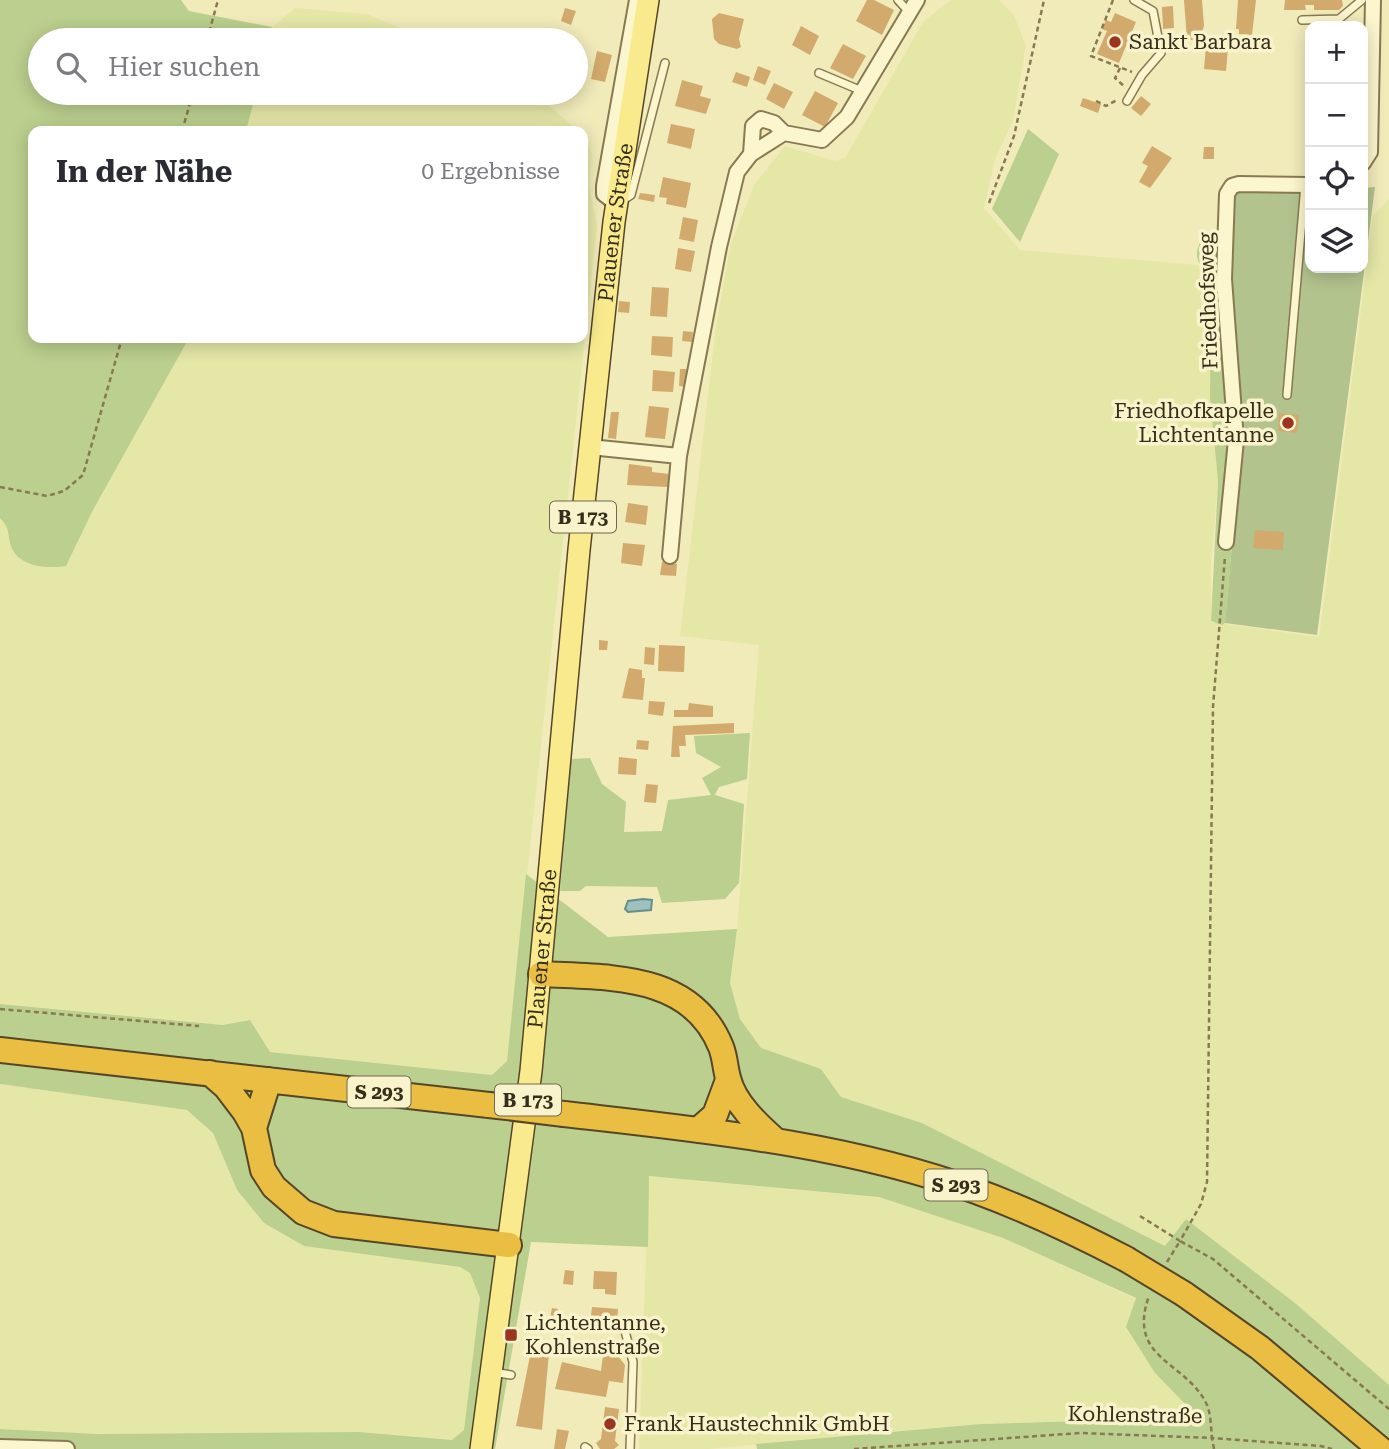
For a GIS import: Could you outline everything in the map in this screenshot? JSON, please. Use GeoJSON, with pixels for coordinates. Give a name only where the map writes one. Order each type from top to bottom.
{"type":"FeatureCollection","features":[{"type":"Feature","properties":{"kind":"highway"},"geometry":{"type":"LineString","coordinates":[[541,974],[646,983],[680,996],[698,1011],[716,1036],[728,1080],[747,1112],[776,1141]]}},
{"type":"Feature","properties":{"kind":"highway","name":"S 293"},"geometry":{"type":"LineString","coordinates":[[0,1050],[698,1130],[776,1141],[905,1169],[975,1191],[1126,1259],[1184,1294],[1260,1348],[1380,1449]]}},
{"type":"Feature","properties":{"kind":"highway"},"geometry":{"type":"LineString","coordinates":[[211,1073],[237,1099],[254,1128],[263,1170],[274,1187],[287,1201],[318,1220],[355,1228],[509,1245]]}},
{"type":"Feature","properties":{"kind":"highway"},"geometry":{"type":"LineString","coordinates":[[254,1128],[269,1080]]}},
{"type":"Feature","properties":{"kind":"highway"},"geometry":{"type":"LineString","coordinates":[[698,1130],[715,1115],[728,1080]]}},
{"type":"Feature","properties":{"kind":"main road","name":"Plauener Straße"},"geometry":{"type":"LineString","coordinates":[[481,1449],[502,1373],[509,1245],[541,974],[590,447],[617,204],[648,0]]}},
{"type":"Feature","properties":{"kind":"street"},"geometry":{"type":"LineString","coordinates":[[617,204],[604,194],[604,186],[637,0]]}},
{"type":"Feature","properties":{"kind":"street"},"geometry":{"type":"LineString","coordinates":[[1368,155],[1373,0]]}},
{"type":"Feature","properties":{"kind":"street"},"geometry":{"type":"LineString","coordinates":[[751,154],[753,126],[761,119],[774,122],[784,133],[822,141],[847,117],[913,6]]}},
{"type":"Feature","properties":{"kind":"street"},"geometry":{"type":"LineString","coordinates":[[670,556],[679,456],[722,233],[737,172],[751,154],[784,133]]}},
{"type":"Feature","properties":{"kind":"street","name":"Friedhofsweg"},"geometry":{"type":"LineString","coordinates":[[1226,542],[1236,440],[1224,279],[1227,194],[1232,186],[1305,185]]}},
{"type":"Feature","properties":{"kind":"street"},"geometry":{"type":"LineString","coordinates":[[590,447],[679,456]]}},
{"type":"Feature","properties":{"kind":"street"},"geometry":{"type":"LineString","coordinates":[[0,1447],[67,1449]]}},
{"type":"Feature","properties":{"kind":"lane"},"geometry":{"type":"LineString","coordinates":[[898,0],[913,6]]}},
{"type":"Feature","properties":{"kind":"lane"},"geometry":{"type":"LineString","coordinates":[[1127,101],[1142,75],[1161,53],[1153,11],[1134,0]]}},
{"type":"Feature","properties":{"kind":"lane"},"geometry":{"type":"LineString","coordinates":[[1302,20],[1339,19],[1362,0]]}},
{"type":"Feature","properties":{"kind":"lane"},"geometry":{"type":"LineString","coordinates":[[617,204],[631,195],[665,63]]}},
{"type":"Feature","properties":{"kind":"lane"},"geometry":{"type":"LineString","coordinates":[[819,73],[862,92]]}},
{"type":"Feature","properties":{"kind":"lane"},"geometry":{"type":"LineString","coordinates":[[1287,395],[1306,210]]}},
{"type":"Feature","properties":{"kind":"lane"},"geometry":{"type":"LineString","coordinates":[[625,1331],[633,1362],[630,1449]]}},
{"type":"Feature","properties":{"kind":"path"},"geometry":{"type":"LineString","coordinates":[[210,28],[218,0]]}},
{"type":"Feature","properties":{"kind":"path"},"geometry":{"type":"LineString","coordinates":[[989,203],[1014,136],[1044,0]]}},
{"type":"Feature","properties":{"kind":"path"},"geometry":{"type":"LineString","coordinates":[[1113,0],[1091,56],[1142,75]]}},
{"type":"Feature","properties":{"kind":"path"},"geometry":{"type":"LineString","coordinates":[[1096,101],[1111,106],[1127,89],[1115,78],[1120,68]]}},
{"type":"Feature","properties":{"kind":"path"},"geometry":{"type":"LineString","coordinates":[[183,126],[189,105]]}},
{"type":"Feature","properties":{"kind":"path"},"geometry":{"type":"LineString","coordinates":[[0,487],[47,496],[64,491],[83,475],[121,343]]}},
{"type":"Feature","properties":{"kind":"path"},"geometry":{"type":"LineString","coordinates":[[1166,1264],[1201,1204],[1207,1182],[1213,708],[1226,542]]}},
{"type":"Feature","properties":{"kind":"path"},"geometry":{"type":"LineString","coordinates":[[0,1009],[199,1026]]}},
{"type":"Feature","properties":{"kind":"path"},"geometry":{"type":"LineString","coordinates":[[1140,1216],[1213,1259],[1389,1409]]}},
{"type":"Feature","properties":{"kind":"path","name":"Kohlenstraße"},"geometry":{"type":"LineString","coordinates":[[853,1449],[1080,1433],[1212,1438],[1207,1405],[1149,1345],[1143,1320],[1152,1291]]}},
{"type":"Feature","properties":{"kind":"path"},"geometry":{"type":"LineString","coordinates":[[1214,1449],[1212,1438],[1332,1449]]}},
{"type":"Feature","properties":{"kind":"green space"},"geometry":{"type":"Polygon","coordinates":[[[0,0],[181,0],[189,11],[272,27],[28,28],[28,105],[253,105],[247,126],[28,126],[28,343],[186,343],[93,510],[66,566],[33,565],[18,557],[10,543],[7,527],[0,518],[0,0]]]}},
{"type":"Feature","properties":{"kind":"green space"},"geometry":{"type":"Polygon","coordinates":[[[951,0],[999,0],[1014,15],[1026,46],[1013,121],[995,159],[984,208],[1020,250],[1197,265],[1211,277],[1210,398],[1218,481],[1211,563],[1211,622],[1319,637],[1366,273],[1368,273],[1373,216],[1389,199],[1389,1385],[1295,1303],[1186,1219],[1165,1246],[922,1123],[841,1097],[821,1069],[761,1048],[740,1019],[730,983],[737,929],[759,645],[680,636],[716,326],[731,243],[754,185],[785,146],[835,161],[845,158],[923,22],[951,0]]]}},
{"type":"Feature","properties":{"kind":"green space"},"geometry":{"type":"Polygon","coordinates":[[[295,8],[367,14],[400,28],[272,28],[295,8]]]}},
{"type":"Feature","properties":{"kind":"green space"},"geometry":{"type":"Polygon","coordinates":[[[253,105],[548,105],[573,126],[247,126],[253,105]]]}},
{"type":"Feature","properties":{"kind":"green space"},"geometry":{"type":"Polygon","coordinates":[[[1028,129],[1059,154],[1020,242],[992,209],[1028,129]]]}},
{"type":"Feature","properties":{"kind":"green space"},"geometry":{"type":"Polygon","coordinates":[[[588,146],[592,153],[589,184],[597,226],[588,310],[588,146]]]}},
{"type":"Feature","properties":{"kind":"green space"},"geometry":{"type":"Polygon","coordinates":[[[1375,187],[1368,241],[1368,210],[1368,188],[1375,187]]]}},
{"type":"Feature","properties":{"kind":"green space"},"geometry":{"type":"Polygon","coordinates":[[[1235,191],[1305,191],[1305,273],[1364,273],[1317,635],[1225,623],[1242,433],[1229,280],[1235,191]]]}},
{"type":"Feature","properties":{"kind":"green space"},"geometry":{"type":"Polygon","coordinates":[[[1230,227],[1242,433],[1225,623],[1222,625],[1211,621],[1218,481],[1210,398],[1211,277],[1198,261],[1197,251],[1207,232],[1230,227]]]}},
{"type":"Feature","properties":{"kind":"green space"},"geometry":{"type":"Polygon","coordinates":[[[186,343],[584,343],[507,1061],[492,1075],[270,1052],[250,1020],[223,1025],[0,1004],[0,518],[8,526],[11,546],[66,566],[93,510],[186,343]]]}},
{"type":"Feature","properties":{"kind":"green space"},"geometry":{"type":"Polygon","coordinates":[[[750,733],[747,779],[719,787],[715,795],[744,804],[739,883],[725,899],[662,903],[657,887],[586,886],[580,891],[560,891],[571,759],[590,758],[602,784],[626,802],[624,832],[662,831],[668,800],[711,795],[702,778],[721,767],[696,753],[694,736],[750,733]]]}},
{"type":"Feature","properties":{"kind":"green space"},"geometry":{"type":"Polygon","coordinates":[[[526,874],[608,937],[737,929],[730,983],[740,1019],[761,1048],[821,1069],[841,1097],[922,1123],[1165,1246],[1186,1219],[1295,1303],[1389,1385],[1389,1449],[757,1449],[756,1444],[981,1424],[1148,1419],[1182,1424],[1187,1406],[1155,1373],[1126,1327],[1136,1298],[1003,1238],[879,1197],[649,1176],[648,1247],[531,1242],[495,1449],[0,1449],[0,1429],[98,1434],[359,1432],[452,1440],[464,1430],[480,1298],[470,1273],[460,1267],[304,1246],[264,1223],[237,1190],[213,1133],[187,1110],[0,1084],[0,1004],[223,1025],[250,1020],[270,1052],[492,1075],[507,1061],[526,874]]]}},
{"type":"Feature","properties":{"kind":"green space"},"geometry":{"type":"Polygon","coordinates":[[[0,1084],[187,1110],[213,1133],[237,1190],[264,1223],[304,1246],[460,1267],[470,1273],[480,1298],[464,1430],[452,1440],[359,1432],[98,1434],[0,1429],[0,1084]]]}},
{"type":"Feature","properties":{"kind":"green space"},"geometry":{"type":"Polygon","coordinates":[[[649,1176],[879,1197],[1003,1238],[1136,1299],[1155,1373],[1187,1406],[1183,1424],[1148,1419],[981,1424],[709,1449],[639,1449],[649,1176]]]}},
{"type":"Feature","properties":{"kind":"water"},"geometry":{"type":"Polygon","coordinates":[[[652,900],[651,910],[628,912],[625,909],[628,901],[652,900]]]}},
{"type":"Feature","properties":{"kind":"building"},"geometry":{"type":"Polygon","coordinates":[[[867,0],[874,0],[894,10],[882,35],[856,21],[867,0]]]}},
{"type":"Feature","properties":{"kind":"building"},"geometry":{"type":"Polygon","coordinates":[[[1184,0],[1202,0],[1204,26],[1199,40],[1187,40],[1184,0]]]}},
{"type":"Feature","properties":{"kind":"building"},"geometry":{"type":"Polygon","coordinates":[[[1238,0],[1256,0],[1252,35],[1239,34],[1239,29],[1236,29],[1238,0]]]}},
{"type":"Feature","properties":{"kind":"building"},"geometry":{"type":"Polygon","coordinates":[[[1285,0],[1342,0],[1343,6],[1339,10],[1314,10],[1314,5],[1305,5],[1306,10],[1284,10],[1285,0]]]}},
{"type":"Feature","properties":{"kind":"building"},"geometry":{"type":"Polygon","coordinates":[[[1173,6],[1174,28],[1163,29],[1162,7],[1173,6]]]}},
{"type":"Feature","properties":{"kind":"building"},"geometry":{"type":"Polygon","coordinates":[[[565,8],[576,11],[571,25],[561,21],[565,8]]]}},
{"type":"Feature","properties":{"kind":"building"},"geometry":{"type":"Polygon","coordinates":[[[719,13],[744,19],[739,39],[741,47],[737,49],[719,44],[714,39],[712,19],[719,13]]]}},
{"type":"Feature","properties":{"kind":"building","name":"Sankt Barbara"},"geometry":{"type":"Polygon","coordinates":[[[1115,13],[1136,22],[1119,63],[1097,54],[1107,31],[1102,29],[1106,20],[1111,22],[1115,13]]]}},
{"type":"Feature","properties":{"kind":"building"},"geometry":{"type":"Polygon","coordinates":[[[801,26],[819,36],[810,55],[792,45],[801,26]]]}},
{"type":"Feature","properties":{"kind":"building"},"geometry":{"type":"Polygon","coordinates":[[[843,44],[866,56],[853,79],[830,68],[843,44]]]}},
{"type":"Feature","properties":{"kind":"building"},"geometry":{"type":"Polygon","coordinates":[[[1206,46],[1228,48],[1226,71],[1204,69],[1206,46]]]}},
{"type":"Feature","properties":{"kind":"building"},"geometry":{"type":"Polygon","coordinates":[[[597,51],[612,55],[605,82],[591,79],[597,51]]]}},
{"type":"Feature","properties":{"kind":"building"},"geometry":{"type":"Polygon","coordinates":[[[758,66],[771,71],[765,85],[753,80],[758,66]]]}},
{"type":"Feature","properties":{"kind":"building"},"geometry":{"type":"Polygon","coordinates":[[[736,72],[750,77],[747,87],[732,82],[736,72]]]}},
{"type":"Feature","properties":{"kind":"building"},"geometry":{"type":"Polygon","coordinates":[[[682,80],[703,86],[700,96],[711,99],[706,114],[675,106],[682,80]]]}},
{"type":"Feature","properties":{"kind":"building"},"geometry":{"type":"Polygon","coordinates":[[[774,83],[793,92],[784,109],[766,99],[774,83]]]}},
{"type":"Feature","properties":{"kind":"building"},"geometry":{"type":"Polygon","coordinates":[[[815,91],[838,103],[825,127],[802,115],[815,91]]]}},
{"type":"Feature","properties":{"kind":"building"},"geometry":{"type":"Polygon","coordinates":[[[1141,96],[1151,104],[1141,116],[1131,108],[1141,96]]]}},
{"type":"Feature","properties":{"kind":"building"},"geometry":{"type":"Polygon","coordinates":[[[1083,98],[1101,104],[1098,113],[1080,106],[1083,98]]]}},
{"type":"Feature","properties":{"kind":"building"},"geometry":{"type":"Polygon","coordinates":[[[671,124],[695,129],[691,149],[667,143],[671,124]]]}},
{"type":"Feature","properties":{"kind":"building"},"geometry":{"type":"Polygon","coordinates":[[[1152,146],[1172,158],[1150,188],[1139,182],[1148,166],[1142,163],[1152,146]]]}},
{"type":"Feature","properties":{"kind":"building"},"geometry":{"type":"Polygon","coordinates":[[[1204,147],[1214,147],[1214,159],[1203,159],[1204,147]]]}},
{"type":"Feature","properties":{"kind":"building"},"geometry":{"type":"Polygon","coordinates":[[[663,177],[691,183],[686,208],[666,204],[667,198],[659,197],[663,177]]]}},
{"type":"Feature","properties":{"kind":"building"},"geometry":{"type":"Polygon","coordinates":[[[640,193],[655,195],[654,202],[638,199],[640,193]]]}},
{"type":"Feature","properties":{"kind":"building"},"geometry":{"type":"Polygon","coordinates":[[[683,217],[698,220],[694,242],[679,239],[683,217]]]}},
{"type":"Feature","properties":{"kind":"building"},"geometry":{"type":"Polygon","coordinates":[[[678,248],[695,251],[691,272],[675,269],[678,248]]]}},
{"type":"Feature","properties":{"kind":"building"},"geometry":{"type":"Polygon","coordinates":[[[652,287],[669,288],[667,317],[650,316],[652,287]]]}},
{"type":"Feature","properties":{"kind":"building"},"geometry":{"type":"Polygon","coordinates":[[[619,301],[630,302],[629,313],[618,312],[619,301]]]}},
{"type":"Feature","properties":{"kind":"building"},"geometry":{"type":"Polygon","coordinates":[[[683,331],[693,332],[692,342],[682,341],[683,331]]]}},
{"type":"Feature","properties":{"kind":"building"},"geometry":{"type":"Polygon","coordinates":[[[652,336],[673,337],[672,357],[651,355],[652,336]]]}},
{"type":"Feature","properties":{"kind":"building"},"geometry":{"type":"Polygon","coordinates":[[[680,369],[688,369],[687,387],[679,386],[680,369]]]}},
{"type":"Feature","properties":{"kind":"building"},"geometry":{"type":"Polygon","coordinates":[[[653,370],[675,372],[673,392],[652,391],[653,370]]]}},
{"type":"Feature","properties":{"kind":"building"},"geometry":{"type":"Polygon","coordinates":[[[649,406],[669,408],[665,439],[645,437],[649,406]]]}},
{"type":"Feature","properties":{"kind":"building"},"geometry":{"type":"Polygon","coordinates":[[[611,412],[619,412],[616,439],[608,438],[611,412]]]}},
{"type":"Feature","properties":{"kind":"building","name":"Friedhofkapelle Lichtentanne"},"geometry":{"type":"Polygon","coordinates":[[[1279,413],[1299,415],[1297,433],[1278,431],[1279,413]]]}},
{"type":"Feature","properties":{"kind":"building"},"geometry":{"type":"Polygon","coordinates":[[[629,464],[652,467],[652,472],[670,474],[668,487],[627,485],[629,464]]]}},
{"type":"Feature","properties":{"kind":"building"},"geometry":{"type":"Polygon","coordinates":[[[628,503],[648,506],[646,525],[625,522],[628,503]]]}},
{"type":"Feature","properties":{"kind":"building"},"geometry":{"type":"Polygon","coordinates":[[[1255,530],[1284,532],[1283,550],[1253,548],[1255,530]]]}},
{"type":"Feature","properties":{"kind":"building"},"geometry":{"type":"Polygon","coordinates":[[[623,543],[645,545],[642,566],[621,563],[623,543]]]}},
{"type":"Feature","properties":{"kind":"building"},"geometry":{"type":"Polygon","coordinates":[[[662,562],[677,564],[676,576],[660,575],[662,562]]]}},
{"type":"Feature","properties":{"kind":"building"},"geometry":{"type":"Polygon","coordinates":[[[599,640],[608,641],[607,650],[599,650],[599,640]]]}},
{"type":"Feature","properties":{"kind":"building"},"geometry":{"type":"Polygon","coordinates":[[[659,645],[685,646],[684,672],[658,671],[659,645]]]}},
{"type":"Feature","properties":{"kind":"building"},"geometry":{"type":"Polygon","coordinates":[[[645,647],[655,648],[654,665],[644,664],[645,647]]]}},
{"type":"Feature","properties":{"kind":"building"},"geometry":{"type":"Polygon","coordinates":[[[629,668],[642,670],[642,678],[645,678],[643,700],[622,698],[629,668]]]}},
{"type":"Feature","properties":{"kind":"building"},"geometry":{"type":"Polygon","coordinates":[[[649,701],[665,702],[663,716],[648,714],[649,701]]]}},
{"type":"Feature","properties":{"kind":"building"},"geometry":{"type":"Polygon","coordinates":[[[689,703],[713,706],[713,717],[674,717],[674,710],[688,710],[689,703]]]}},
{"type":"Feature","properties":{"kind":"building"},"geometry":{"type":"Polygon","coordinates":[[[734,723],[734,733],[685,735],[686,746],[679,746],[680,757],[671,757],[673,726],[734,723]]]}},
{"type":"Feature","properties":{"kind":"building"},"geometry":{"type":"Polygon","coordinates":[[[637,740],[649,741],[648,750],[636,749],[637,740]]]}},
{"type":"Feature","properties":{"kind":"building"},"geometry":{"type":"Polygon","coordinates":[[[619,757],[637,759],[636,775],[618,774],[619,757]]]}},
{"type":"Feature","properties":{"kind":"building"},"geometry":{"type":"Polygon","coordinates":[[[646,784],[658,785],[656,803],[644,802],[646,784]]]}},
{"type":"Feature","properties":{"kind":"building"},"geometry":{"type":"Polygon","coordinates":[[[565,1270],[574,1271],[573,1285],[563,1284],[565,1270]]]}},
{"type":"Feature","properties":{"kind":"building"},"geometry":{"type":"Polygon","coordinates":[[[594,1271],[617,1272],[616,1295],[605,1294],[605,1289],[593,1289],[594,1271]]]}},
{"type":"Feature","properties":{"kind":"building"},"geometry":{"type":"Polygon","coordinates":[[[592,1307],[618,1309],[616,1332],[607,1331],[607,1327],[590,1325],[592,1307]]]}},
{"type":"Feature","properties":{"kind":"building"},"geometry":{"type":"Polygon","coordinates":[[[552,1308],[558,1309],[555,1323],[549,1322],[552,1308]]]}},
{"type":"Feature","properties":{"kind":"building"},"geometry":{"type":"Polygon","coordinates":[[[531,1351],[549,1353],[542,1430],[516,1426],[531,1351]]]}},
{"type":"Feature","properties":{"kind":"building"},"geometry":{"type":"Polygon","coordinates":[[[603,1355],[618,1356],[625,1365],[623,1383],[609,1381],[606,1397],[555,1389],[562,1362],[601,1371],[603,1355]]]}},
{"type":"Feature","properties":{"kind":"building","name":"Frank Haustechnik GmbH"},"geometry":{"type":"Polygon","coordinates":[[[605,1407],[619,1409],[615,1441],[619,1445],[614,1449],[600,1449],[596,1443],[601,1439],[605,1407]]]}},
{"type":"Feature","properties":{"kind":"building"},"geometry":{"type":"Polygon","coordinates":[[[557,1429],[569,1431],[565,1449],[554,1449],[557,1429]]]}},
{"type":"Feature","properties":{"kind":"place","name":"Sankt Barbara"},"geometry":{"type":"Point","coordinates":[1115,42]}},
{"type":"Feature","properties":{"kind":"place","name":"Friedhofkapelle Lichtentanne"},"geometry":{"type":"Point","coordinates":[1288,423]}},
{"type":"Feature","properties":{"kind":"place","name":"Lichtentanne, Kohlenstraße"},"geometry":{"type":"Point","coordinates":[511,1335]}},
{"type":"Feature","properties":{"kind":"place","name":"Frank Haustechnik GmbH"},"geometry":{"type":"Point","coordinates":[610,1424]}}]}
